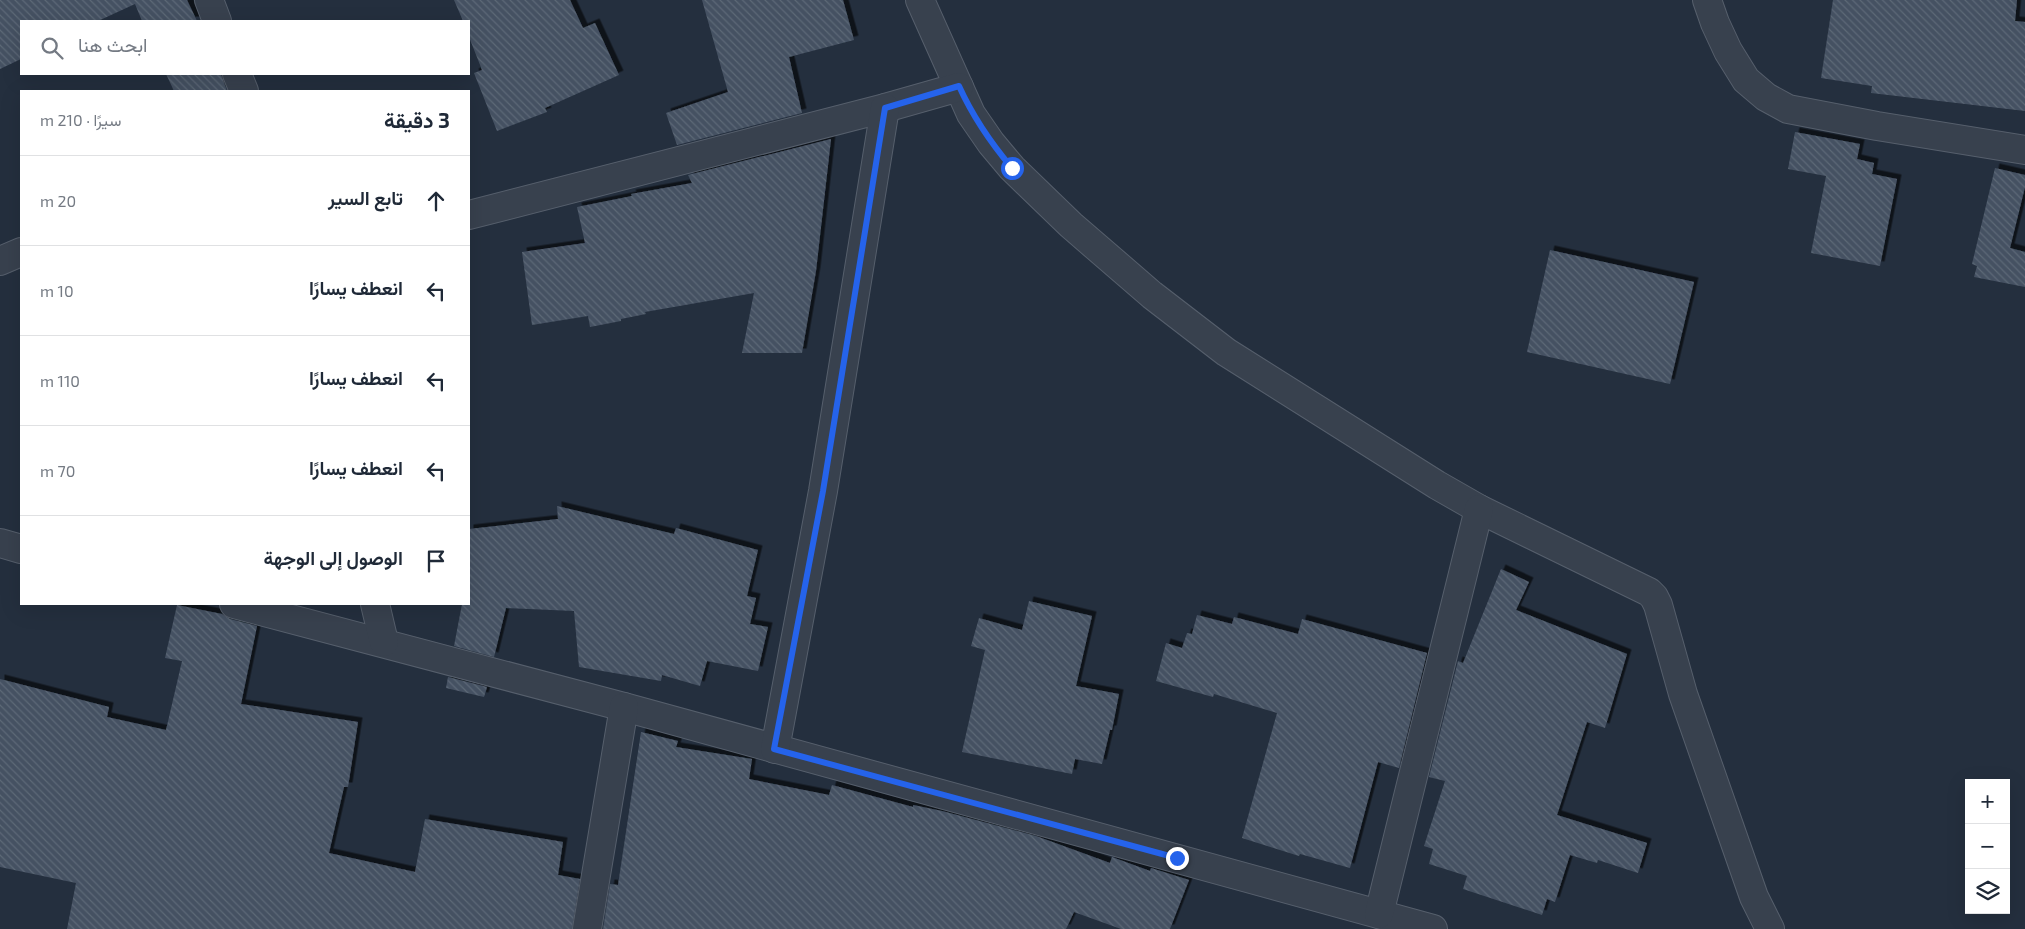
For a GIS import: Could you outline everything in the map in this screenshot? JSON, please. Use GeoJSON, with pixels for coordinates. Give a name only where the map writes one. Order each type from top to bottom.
{"type":"FeatureCollection","features":[{"type":"Feature","properties":{"kind":"street"},"geometry":{"type":"LineString","coordinates":[[209,0],[217,20]]}},
{"type":"Feature","properties":{"kind":"street"},"geometry":{"type":"LineString","coordinates":[[920,0],[971,114],[991,143],[1012,168],[1070,225],[1152,295],[1226,352],[1395,460],[1479,509],[1654,596],[1686,703],[1754,897],[1770,929]]}},
{"type":"Feature","properties":{"kind":"street"},"geometry":{"type":"LineString","coordinates":[[1706,0],[1728,51],[1746,80],[1766,97],[1788,109],[1868,125],[2025,150]]}},
{"type":"Feature","properties":{"kind":"street"},"geometry":{"type":"LineString","coordinates":[[237,75],[244,90]]}},
{"type":"Feature","properties":{"kind":"street"},"geometry":{"type":"LineString","coordinates":[[470,215],[885,108],[959,86]]}},
{"type":"Feature","properties":{"kind":"street"},"geometry":{"type":"LineString","coordinates":[[774,749],[823,491],[885,108]]}},
{"type":"Feature","properties":{"kind":"street"},"geometry":{"type":"LineString","coordinates":[[0,261],[20,252]]}},
{"type":"Feature","properties":{"kind":"street"},"geometry":{"type":"LineString","coordinates":[[1379,914],[1479,509]]}},
{"type":"Feature","properties":{"kind":"street"},"geometry":{"type":"LineString","coordinates":[[0,544],[20,549]]}},
{"type":"Feature","properties":{"kind":"street"},"geometry":{"type":"LineString","coordinates":[[238,605],[384,642],[624,707],[1433,929]]}},
{"type":"Feature","properties":{"kind":"street"},"geometry":{"type":"LineString","coordinates":[[375,605],[384,642]]}},
{"type":"Feature","properties":{"kind":"street"},"geometry":{"type":"LineString","coordinates":[[587,929],[624,707]]}},
{"type":"Feature","properties":{"kind":"building"},"geometry":{"type":"Polygon","coordinates":[[[0,0],[187,0],[197,20],[142,20],[135,4],[100,20],[20,20],[20,59],[0,69],[0,0]]]}},
{"type":"Feature","properties":{"kind":"building"},"geometry":{"type":"Polygon","coordinates":[[[454,0],[570,0],[583,28],[595,23],[619,75],[545,108],[547,112],[497,131],[474,73],[482,70],[470,40],[470,20],[463,20],[454,0]]]}},
{"type":"Feature","properties":{"kind":"building"},"geometry":{"type":"Polygon","coordinates":[[[702,0],[843,0],[854,40],[789,57],[802,113],[677,145],[666,113],[728,92],[702,0]]]}},
{"type":"Feature","properties":{"kind":"building"},"geometry":{"type":"Polygon","coordinates":[[[1833,0],[2017,0],[2015,21],[2025,22],[2025,111],[1871,93],[1872,86],[1821,78],[1833,0]]]}},
{"type":"Feature","properties":{"kind":"building"},"geometry":{"type":"Polygon","coordinates":[[[166,75],[221,75],[227,90],[174,90],[166,75]]]}},
{"type":"Feature","properties":{"kind":"building"},"geometry":{"type":"Polygon","coordinates":[[[1795,132],[1860,144],[1857,159],[1874,163],[1872,174],[1897,179],[1880,266],[1811,253],[1826,176],[1788,169],[1795,132]]]}},
{"type":"Feature","properties":{"kind":"building"},"geometry":{"type":"Polygon","coordinates":[[[831,139],[816,271],[802,353],[742,353],[754,293],[645,312],[646,314],[621,319],[621,321],[590,327],[588,316],[532,325],[522,252],[585,243],[577,207],[632,196],[631,194],[692,183],[688,175],[831,139]]]}},
{"type":"Feature","properties":{"kind":"building"},"geometry":{"type":"Polygon","coordinates":[[[1995,168],[2025,175],[2025,187],[2010,248],[2025,252],[2025,287],[1974,277],[1977,266],[1972,264],[1995,168]]]}},
{"type":"Feature","properties":{"kind":"building"},"geometry":{"type":"Polygon","coordinates":[[[1550,250],[1694,282],[1670,384],[1527,352],[1550,250]]]}},
{"type":"Feature","properties":{"kind":"building"},"geometry":{"type":"Polygon","coordinates":[[[557,506],[674,534],[676,528],[758,550],[747,596],[756,598],[750,624],[768,627],[758,671],[707,661],[700,686],[662,675],[661,681],[579,667],[574,611],[506,608],[494,657],[454,646],[462,605],[470,605],[470,529],[558,519],[557,506]]]}},
{"type":"Feature","properties":{"kind":"building"},"geometry":{"type":"Polygon","coordinates":[[[1501,569],[1529,582],[1516,610],[1627,654],[1605,728],[1587,722],[1557,815],[1647,843],[1638,873],[1598,860],[1597,863],[1570,855],[1555,902],[1547,899],[1542,915],[1463,889],[1467,876],[1429,864],[1433,849],[1424,846],[1445,781],[1429,777],[1458,661],[1463,663],[1501,569]]]}},
{"type":"Feature","properties":{"kind":"building"},"geometry":{"type":"Polygon","coordinates":[[[1029,601],[1092,616],[1076,686],[1119,694],[1112,730],[1110,730],[1102,764],[1075,759],[1072,774],[962,752],[985,650],[971,646],[979,618],[1022,630],[1029,601]]]}},
{"type":"Feature","properties":{"kind":"building"},"geometry":{"type":"Polygon","coordinates":[[[177,605],[222,614],[230,619],[257,626],[241,704],[358,722],[348,787],[344,787],[329,853],[415,872],[425,819],[563,842],[558,875],[580,879],[572,929],[67,929],[76,883],[0,867],[0,679],[109,707],[107,717],[166,730],[182,661],[165,658],[177,605]]]}},
{"type":"Feature","properties":{"kind":"building"},"geometry":{"type":"Polygon","coordinates":[[[1197,615],[1232,624],[1234,617],[1298,634],[1302,619],[1427,653],[1399,768],[1378,762],[1350,868],[1300,854],[1299,856],[1242,838],[1277,713],[1214,694],[1213,697],[1156,681],[1166,643],[1182,648],[1187,633],[1192,634],[1197,615]]]}},
{"type":"Feature","properties":{"kind":"building"},"geometry":{"type":"Polygon","coordinates":[[[448,677],[487,687],[484,697],[446,688],[448,677]]]}},
{"type":"Feature","properties":{"kind":"building"},"geometry":{"type":"Polygon","coordinates":[[[641,732],[678,741],[676,747],[752,759],[749,779],[829,795],[832,785],[913,807],[913,805],[942,811],[1036,836],[1110,863],[1112,857],[1150,871],[1151,868],[1189,880],[1170,929],[1121,929],[1074,912],[1066,929],[603,929],[610,884],[618,885],[641,732]]]}},
{"type":"Feature","properties":{"kind":"route"},"geometry":{"type":"LineString","coordinates":[[1012,168],[991,143],[971,114],[959,86],[885,108],[823,491],[774,749],[1177,858]]}}]}
